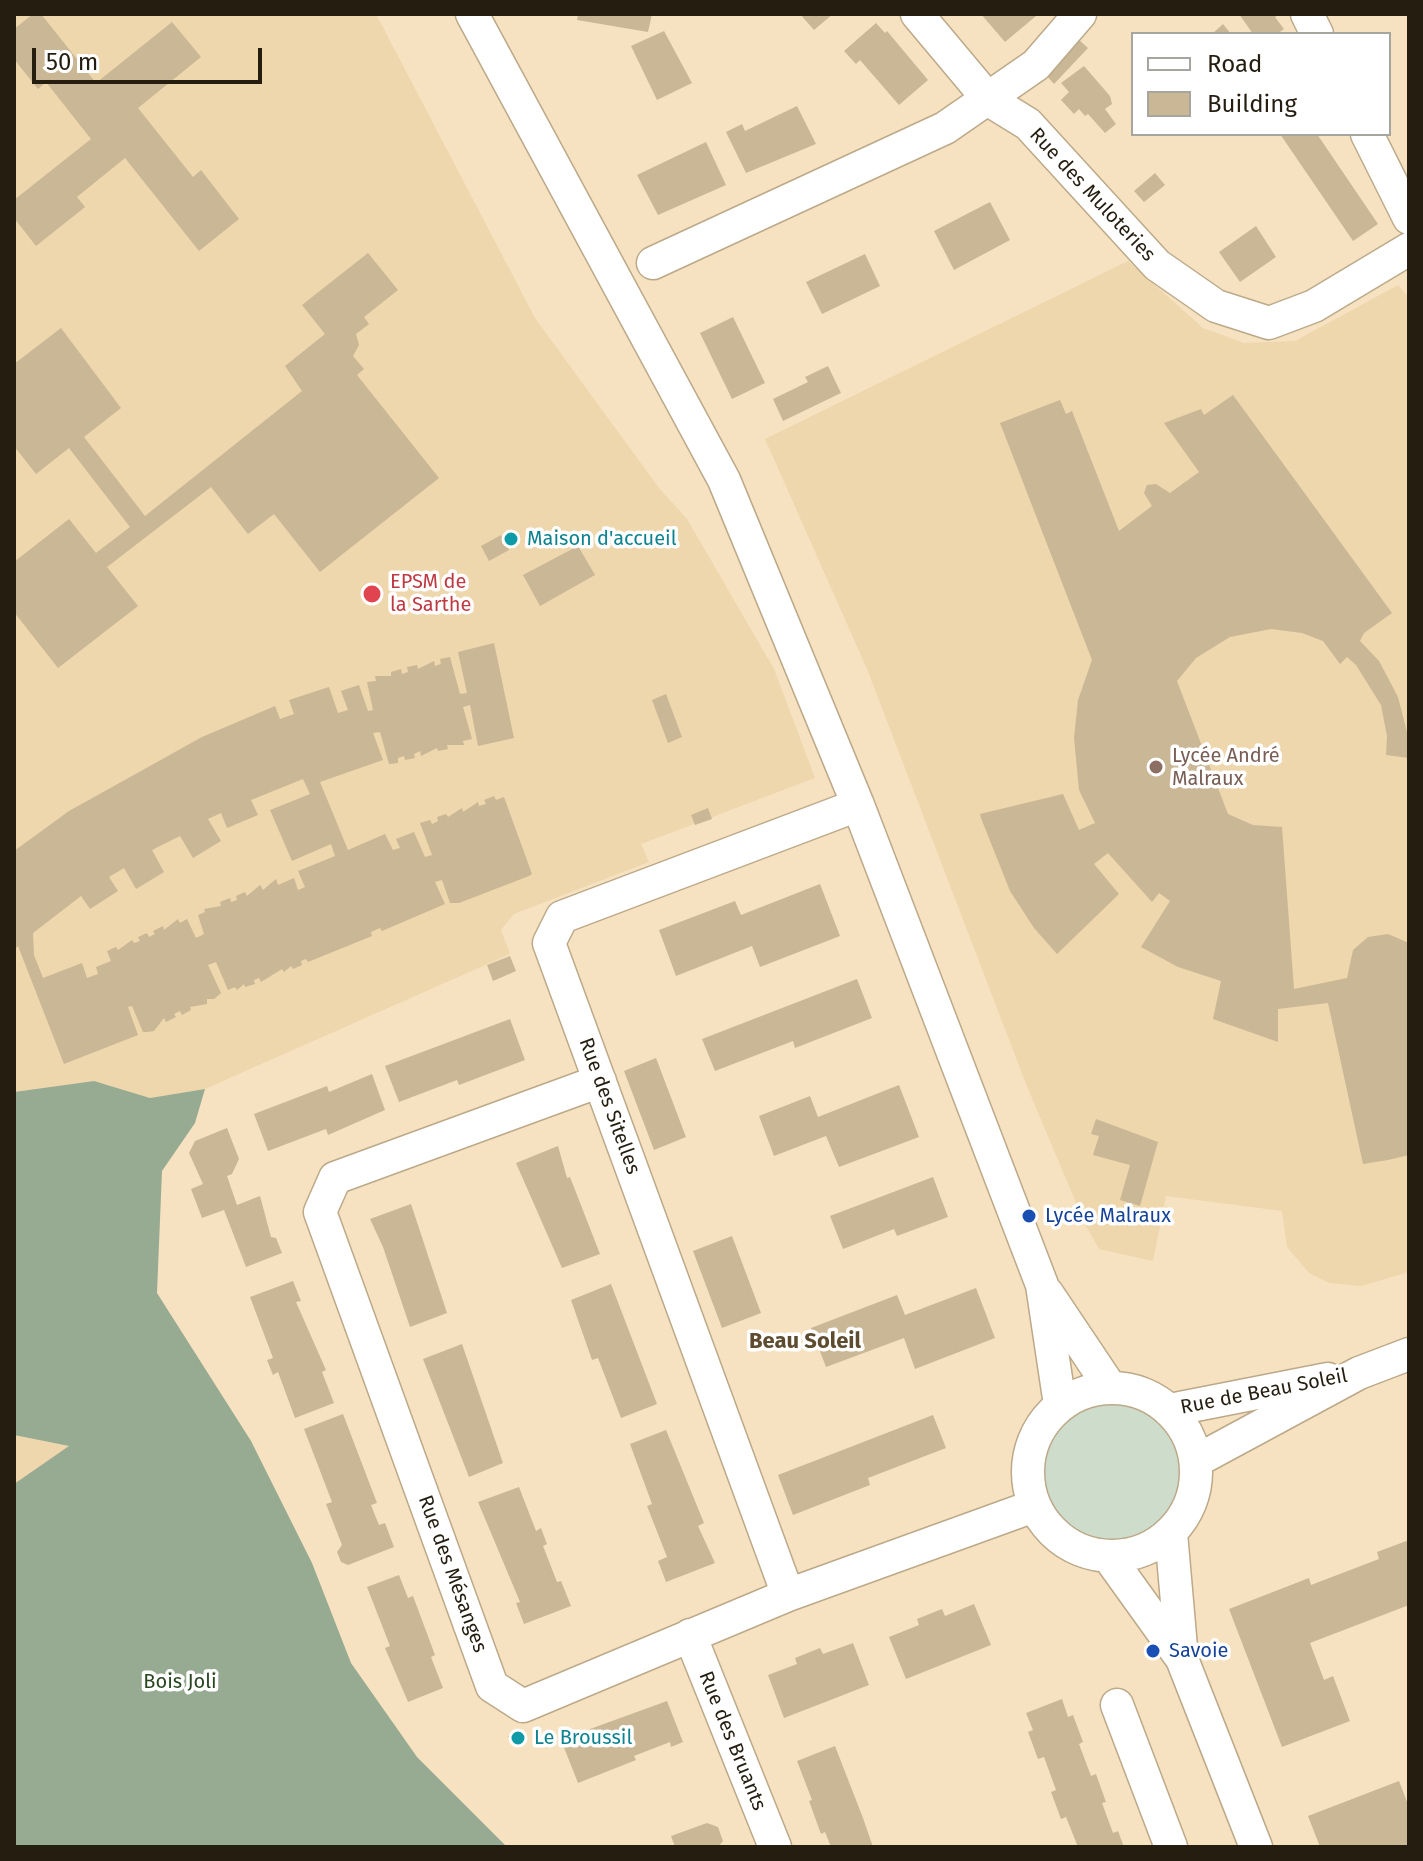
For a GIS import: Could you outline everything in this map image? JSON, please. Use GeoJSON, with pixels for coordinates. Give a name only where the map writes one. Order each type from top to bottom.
{"type":"FeatureCollection","features":[{"type":"Feature","properties":{"kind":"street"},"geometry":{"type":"LineString","coordinates":[[472,14],[724,480],[858,805],[1042,1285],[1060,1405]]}},
{"type":"Feature","properties":{"kind":"street","name":"Rue des Muloteries"},"geometry":{"type":"LineString","coordinates":[[917,14],[989,100],[1028,124],[1157,265],[1216,306],[1269,323],[1314,306],[1409,249]]}},
{"type":"Feature","properties":{"kind":"street"},"geometry":{"type":"LineString","coordinates":[[653,263],[945,128],[1036,65],[1080,14]]}},
{"type":"Feature","properties":{"kind":"street"},"geometry":{"type":"LineString","coordinates":[[1307,14],[1316,32]]}},
{"type":"Feature","properties":{"kind":"street"},"geometry":{"type":"LineString","coordinates":[[1368,136],[1409,218]]}},
{"type":"Feature","properties":{"kind":"street","name":"Rue des Sitelles"},"geometry":{"type":"LineString","coordinates":[[788,1595],[549,943],[562,917],[858,805]]}},
{"type":"Feature","properties":{"kind":"street","name":"Rue des Mésanges"},"geometry":{"type":"LineString","coordinates":[[600,1081],[335,1178],[320,1212],[492,1686],[523,1706],[788,1595],[1034,1506]]}},
{"type":"Feature","properties":{"kind":"street"},"geometry":{"type":"LineString","coordinates":[[1042,1285],[1110,1387]]}},
{"type":"Feature","properties":{"kind":"street","name":"Rue de Beau Soleil"},"geometry":{"type":"LineString","coordinates":[[1196,1461],[1359,1373],[1409,1354]]}},
{"type":"Feature","properties":{"kind":"street","name":"Rue de Beau Soleil"},"geometry":{"type":"LineString","coordinates":[[1170,1410],[1359,1373]]}},
{"type":"Feature","properties":{"kind":"street"},"geometry":{"type":"LineString","coordinates":[[1110,1387],[1136,1391],[1170,1410],[1183,1426],[1196,1461],[1193,1496],[1171,1533],[1136,1553],[1108,1556],[1080,1550],[1046,1526],[1034,1506],[1028,1484],[1030,1452],[1045,1420],[1060,1405],[1079,1394],[1110,1387]]}},
{"type":"Feature","properties":{"kind":"street"},"geometry":{"type":"LineString","coordinates":[[1171,1533],[1182,1659]]}},
{"type":"Feature","properties":{"kind":"street"},"geometry":{"type":"LineString","coordinates":[[1108,1556],[1182,1659],[1256,1847]]}},
{"type":"Feature","properties":{"kind":"street","name":"Rue des Bruants"},"geometry":{"type":"LineString","coordinates":[[690,1635],[775,1847]]}},
{"type":"Feature","properties":{"kind":"street"},"geometry":{"type":"LineString","coordinates":[[1117,1705],[1171,1847]]}},
{"type":"Feature","properties":{"kind":"shaded area","name":"EPSM de la Sarthe"},"geometry":{"type":"Polygon","coordinates":[[[14,14],[376,14],[535,318],[659,488],[687,519],[774,669],[815,778],[641,844],[649,862],[514,914],[501,930],[510,954],[205,1089],[150,1098],[93,1081],[14,1092],[14,14]]]}},
{"type":"Feature","properties":{"kind":"shaded area","name":"Lycée André Malraux"},"geometry":{"type":"Polygon","coordinates":[[[1128,261],[1203,328],[1244,343],[1295,341],[1398,285],[1409,298],[1409,1272],[1361,1286],[1329,1283],[1309,1273],[1287,1247],[1282,1211],[1166,1196],[1153,1261],[1099,1249],[1085,1224],[1026,1084],[867,669],[765,439],[1128,261]]]}},
{"type":"Feature","properties":{"kind":"shaded area"},"geometry":{"type":"Polygon","coordinates":[[[14,1435],[70,1446],[14,1484],[14,1435]]]}},
{"type":"Feature","properties":{"kind":"green space","name":"Bois Joli"},"geometry":{"type":"Polygon","coordinates":[[[94,1081],[150,1098],[205,1089],[195,1123],[162,1171],[157,1293],[251,1441],[312,1563],[351,1663],[417,1757],[507,1847],[14,1847],[14,1484],[69,1446],[14,1435],[14,1092],[94,1081]]]}},
{"type":"Feature","properties":{"kind":"green space"},"geometry":{"type":"Polygon","coordinates":[[[1112,1403],[1138,1409],[1160,1424],[1175,1446],[1181,1472],[1175,1498],[1160,1520],[1138,1535],[1112,1541],[1086,1535],[1064,1520],[1049,1498],[1043,1472],[1049,1446],[1064,1424],[1086,1409],[1112,1403]]]}},
{"type":"Feature","properties":{"kind":"building"},"geometry":{"type":"Polygon","coordinates":[[[33,14],[41,14],[96,83],[172,22],[201,57],[138,108],[193,177],[201,170],[239,219],[199,251],[125,158],[77,197],[85,207],[36,246],[14,218],[14,200],[91,139],[46,82],[38,89],[14,59],[14,29],[33,14]]]}},
{"type":"Feature","properties":{"kind":"building"},"geometry":{"type":"Polygon","coordinates":[[[578,14],[652,14],[648,32],[577,20],[578,14]]]}},
{"type":"Feature","properties":{"kind":"building"},"geometry":{"type":"Polygon","coordinates":[[[800,14],[833,14],[814,30],[800,14]]]}},
{"type":"Feature","properties":{"kind":"building"},"geometry":{"type":"Polygon","coordinates":[[[981,14],[1034,14],[1036,16],[1005,42],[981,14]]]}},
{"type":"Feature","properties":{"kind":"building"},"geometry":{"type":"Polygon","coordinates":[[[1239,14],[1280,14],[1275,17],[1284,29],[1280,32],[1252,32],[1239,14]]]}},
{"type":"Feature","properties":{"kind":"building"},"geometry":{"type":"Polygon","coordinates":[[[876,23],[885,33],[887,31],[928,80],[899,105],[860,60],[856,64],[844,51],[876,23]]]}},
{"type":"Feature","properties":{"kind":"building"},"geometry":{"type":"Polygon","coordinates":[[[1223,24],[1229,32],[1214,32],[1223,24]]]}},
{"type":"Feature","properties":{"kind":"building"},"geometry":{"type":"Polygon","coordinates":[[[664,31],[692,83],[657,100],[631,46],[664,31]]]}},
{"type":"Feature","properties":{"kind":"building"},"geometry":{"type":"Polygon","coordinates":[[[1077,38],[1088,48],[1054,84],[1043,72],[1077,38]]]}},
{"type":"Feature","properties":{"kind":"building"},"geometry":{"type":"Polygon","coordinates":[[[1084,66],[1110,96],[1112,104],[1105,109],[1116,124],[1105,133],[1088,114],[1085,116],[1079,109],[1074,114],[1061,100],[1069,92],[1061,83],[1084,66]]]}},
{"type":"Feature","properties":{"kind":"building"},"geometry":{"type":"Polygon","coordinates":[[[797,106],[816,144],[746,173],[726,132],[742,124],[745,131],[797,106]]]}},
{"type":"Feature","properties":{"kind":"building"},"geometry":{"type":"Polygon","coordinates":[[[1281,136],[1318,136],[1378,224],[1353,241],[1281,136]]]}},
{"type":"Feature","properties":{"kind":"building"},"geometry":{"type":"Polygon","coordinates":[[[706,142],[726,185],[658,215],[637,175],[706,142]]]}},
{"type":"Feature","properties":{"kind":"building"},"geometry":{"type":"Polygon","coordinates":[[[1155,173],[1165,185],[1144,202],[1134,191],[1155,173]]]}},
{"type":"Feature","properties":{"kind":"building"},"geometry":{"type":"Polygon","coordinates":[[[990,202],[1010,240],[954,270],[934,231],[990,202]]]}},
{"type":"Feature","properties":{"kind":"building"},"geometry":{"type":"Polygon","coordinates":[[[1256,226],[1276,257],[1240,282],[1219,252],[1256,226]]]}},
{"type":"Feature","properties":{"kind":"building"},"geometry":{"type":"Polygon","coordinates":[[[368,253],[398,290],[364,317],[369,324],[356,334],[359,345],[353,356],[364,369],[357,375],[439,478],[320,572],[274,514],[248,534],[211,487],[107,567],[138,606],[58,668],[14,612],[14,562],[69,519],[96,553],[130,527],[69,448],[36,474],[14,446],[14,364],[61,328],[121,408],[84,437],[145,516],[302,391],[285,366],[325,334],[302,305],[368,253]]]}},
{"type":"Feature","properties":{"kind":"building"},"geometry":{"type":"Polygon","coordinates":[[[865,254],[880,286],[822,314],[806,282],[865,254]]]}},
{"type":"Feature","properties":{"kind":"building"},"geometry":{"type":"Polygon","coordinates":[[[733,317],[765,383],[732,399],[700,333],[733,317]]]}},
{"type":"Feature","properties":{"kind":"building"},"geometry":{"type":"Polygon","coordinates":[[[828,366],[841,393],[783,421],[773,399],[808,382],[805,377],[828,366]]]}},
{"type":"Feature","properties":{"kind":"building"},"geometry":{"type":"Polygon","coordinates":[[[1233,395],[1392,613],[1364,633],[1360,641],[1379,661],[1398,697],[1409,740],[1409,758],[1386,755],[1387,736],[1381,705],[1356,665],[1347,657],[1340,664],[1323,641],[1302,633],[1271,629],[1230,637],[1196,658],[1177,681],[1228,814],[1253,825],[1282,827],[1294,989],[1347,978],[1353,950],[1368,937],[1388,934],[1409,943],[1409,1155],[1388,1160],[1363,1164],[1328,1003],[1278,1009],[1278,1042],[1213,1019],[1221,981],[1178,967],[1141,947],[1170,901],[1159,893],[1152,902],[1108,853],[1094,864],[1119,894],[1057,954],[1034,928],[1010,891],[980,814],[1063,794],[1079,830],[1095,823],[1079,790],[1074,738],[1078,700],[1092,660],[1000,423],[1060,400],[1066,414],[1072,411],[1119,531],[1152,506],[1144,493],[1147,485],[1156,484],[1170,493],[1199,472],[1164,423],[1201,409],[1204,415],[1233,395]]]}},
{"type":"Feature","properties":{"kind":"building","name":"Maison d'accueil"},"geometry":{"type":"Polygon","coordinates":[[[511,530],[519,545],[511,549],[503,534],[511,530]]]}},
{"type":"Feature","properties":{"kind":"building"},"geometry":{"type":"Polygon","coordinates":[[[501,535],[509,550],[489,561],[481,546],[501,535]]]}},
{"type":"Feature","properties":{"kind":"building"},"geometry":{"type":"Polygon","coordinates":[[[578,546],[595,575],[540,606],[523,575],[578,546]]]}},
{"type":"Feature","properties":{"kind":"building"},"geometry":{"type":"Polygon","coordinates":[[[494,643],[514,738],[478,746],[470,705],[463,707],[472,739],[463,741],[464,745],[447,745],[448,749],[438,751],[437,748],[421,756],[420,751],[414,754],[415,758],[405,760],[404,756],[398,758],[398,763],[389,764],[380,732],[373,733],[383,760],[320,782],[348,850],[385,834],[393,850],[400,848],[396,839],[414,832],[425,857],[432,855],[420,823],[430,820],[432,824],[438,821],[437,817],[446,814],[448,817],[462,808],[463,812],[478,802],[479,806],[486,804],[484,800],[494,796],[496,800],[504,797],[532,874],[459,903],[450,903],[442,880],[435,882],[445,904],[382,931],[380,928],[371,932],[372,936],[308,962],[306,959],[301,961],[302,965],[293,969],[291,966],[284,972],[282,969],[261,982],[259,978],[254,980],[255,984],[245,987],[244,984],[237,990],[235,987],[228,990],[216,962],[208,965],[221,993],[214,999],[207,999],[207,1004],[190,1007],[191,1010],[182,1015],[180,1011],[166,1022],[164,1018],[154,1031],[147,1032],[143,1032],[132,1006],[128,1007],[138,1035],[64,1064],[18,946],[14,950],[14,851],[69,811],[202,737],[275,706],[280,719],[294,714],[289,700],[329,687],[338,713],[348,710],[341,691],[359,685],[368,711],[373,710],[367,682],[376,681],[375,676],[391,676],[391,672],[401,669],[402,674],[408,672],[407,667],[417,665],[418,669],[434,661],[435,666],[441,664],[440,659],[450,657],[460,694],[467,693],[458,652],[494,643]],[[303,779],[251,800],[258,815],[227,828],[221,813],[208,819],[221,841],[193,858],[180,836],[152,850],[164,872],[136,889],[124,868],[109,877],[118,891],[90,909],[81,896],[33,933],[34,955],[43,978],[82,963],[87,978],[98,974],[96,967],[111,961],[107,951],[116,947],[118,950],[132,940],[134,943],[140,941],[138,937],[147,933],[149,937],[155,934],[153,931],[163,926],[164,930],[178,919],[180,923],[187,919],[196,938],[204,934],[198,915],[205,912],[204,909],[221,906],[220,902],[230,898],[231,902],[237,900],[236,896],[245,892],[247,896],[260,885],[263,890],[276,879],[278,885],[294,878],[298,890],[305,887],[298,871],[335,856],[331,844],[292,861],[270,810],[310,794],[303,779]]]}},
{"type":"Feature","properties":{"kind":"building"},"geometry":{"type":"Polygon","coordinates":[[[666,694],[682,737],[668,743],[652,700],[666,694]]]}},
{"type":"Feature","properties":{"kind":"building"},"geometry":{"type":"Polygon","coordinates":[[[708,808],[712,819],[695,825],[691,815],[708,808]]]}},
{"type":"Feature","properties":{"kind":"building"},"geometry":{"type":"Polygon","coordinates":[[[820,884],[840,936],[760,967],[752,946],[676,976],[659,930],[735,901],[741,915],[820,884]]]}},
{"type":"Feature","properties":{"kind":"building"},"geometry":{"type":"Polygon","coordinates":[[[510,956],[516,971],[493,981],[487,965],[510,956]]]}},
{"type":"Feature","properties":{"kind":"building"},"geometry":{"type":"Polygon","coordinates":[[[857,979],[872,1018],[795,1048],[793,1041],[715,1071],[702,1039],[857,979]]]}},
{"type":"Feature","properties":{"kind":"building"},"geometry":{"type":"Polygon","coordinates":[[[510,1019],[525,1060],[459,1085],[457,1080],[399,1102],[385,1066],[510,1019]]]}},
{"type":"Feature","properties":{"kind":"building"},"geometry":{"type":"Polygon","coordinates":[[[656,1058],[686,1137],[654,1150],[624,1071],[656,1058]]]}},
{"type":"Feature","properties":{"kind":"building"},"geometry":{"type":"Polygon","coordinates":[[[372,1074],[385,1110],[328,1135],[326,1129],[268,1151],[254,1114],[327,1086],[329,1092],[372,1074]]]}},
{"type":"Feature","properties":{"kind":"building"},"geometry":{"type":"Polygon","coordinates":[[[899,1085],[919,1137],[839,1167],[826,1136],[774,1156],[759,1116],[810,1096],[818,1117],[899,1085]]]}},
{"type":"Feature","properties":{"kind":"building"},"geometry":{"type":"Polygon","coordinates":[[[1096,1119],[1158,1142],[1140,1206],[1120,1200],[1130,1165],[1093,1155],[1099,1136],[1091,1134],[1096,1119]]]}},
{"type":"Feature","properties":{"kind":"building"},"geometry":{"type":"Polygon","coordinates":[[[227,1128],[239,1159],[232,1174],[227,1176],[237,1205],[260,1196],[271,1237],[276,1238],[282,1253],[246,1267],[224,1210],[202,1218],[191,1189],[203,1184],[189,1153],[195,1141],[227,1128]]]}},
{"type":"Feature","properties":{"kind":"building"},"geometry":{"type":"Polygon","coordinates":[[[558,1146],[567,1178],[570,1177],[600,1254],[562,1268],[516,1163],[558,1146]]]}},
{"type":"Feature","properties":{"kind":"building"},"geometry":{"type":"Polygon","coordinates":[[[933,1177],[948,1217],[897,1236],[894,1229],[843,1249],[830,1216],[933,1177]]]}},
{"type":"Feature","properties":{"kind":"building"},"geometry":{"type":"Polygon","coordinates":[[[411,1204],[447,1313],[410,1327],[383,1247],[370,1219],[411,1204]]]}},
{"type":"Feature","properties":{"kind":"building"},"geometry":{"type":"Polygon","coordinates":[[[732,1236],[761,1313],[722,1328],[693,1251],[732,1236]]]}},
{"type":"Feature","properties":{"kind":"building"},"geometry":{"type":"Polygon","coordinates":[[[293,1281],[301,1301],[296,1302],[326,1370],[322,1372],[334,1403],[295,1418],[278,1372],[273,1375],[267,1360],[273,1358],[250,1297],[293,1281]]]}},
{"type":"Feature","properties":{"kind":"building"},"geometry":{"type":"Polygon","coordinates":[[[611,1284],[657,1404],[621,1418],[598,1358],[592,1360],[571,1300],[611,1284]]]}},
{"type":"Feature","properties":{"kind":"building"},"geometry":{"type":"Polygon","coordinates":[[[976,1288],[995,1338],[915,1369],[904,1338],[826,1367],[811,1328],[897,1295],[905,1315],[976,1288]]]}},
{"type":"Feature","properties":{"kind":"building"},"geometry":{"type":"Polygon","coordinates":[[[462,1344],[503,1463],[469,1477],[423,1359],[462,1344]]]}},
{"type":"Feature","properties":{"kind":"building"},"geometry":{"type":"Polygon","coordinates":[[[343,1414],[377,1503],[371,1505],[379,1525],[385,1523],[394,1547],[348,1565],[341,1562],[337,1552],[342,1545],[326,1504],[332,1502],[304,1429],[343,1414]]]}},
{"type":"Feature","properties":{"kind":"building"},"geometry":{"type":"Polygon","coordinates":[[[933,1415],[946,1448],[868,1478],[870,1485],[793,1515],[778,1475],[933,1415]]]}},
{"type":"Feature","properties":{"kind":"building"},"geometry":{"type":"Polygon","coordinates":[[[666,1430],[704,1523],[698,1526],[715,1563],[666,1582],[658,1561],[667,1557],[647,1506],[652,1504],[630,1444],[666,1430]]]}},
{"type":"Feature","properties":{"kind":"building"},"geometry":{"type":"Polygon","coordinates":[[[519,1487],[536,1531],[541,1528],[547,1544],[543,1546],[557,1582],[561,1581],[571,1606],[524,1624],[516,1603],[520,1602],[478,1502],[519,1487]]]}},
{"type":"Feature","properties":{"kind":"building"},"geometry":{"type":"Polygon","coordinates":[[[1409,1540],[1409,1605],[1310,1643],[1324,1680],[1333,1676],[1350,1721],[1282,1747],[1229,1609],[1309,1578],[1311,1585],[1379,1559],[1377,1552],[1409,1540]]]}},
{"type":"Feature","properties":{"kind":"building"},"geometry":{"type":"Polygon","coordinates":[[[399,1575],[408,1598],[413,1596],[435,1655],[431,1657],[443,1688],[408,1702],[385,1648],[390,1646],[367,1587],[399,1575]]]}},
{"type":"Feature","properties":{"kind":"building"},"geometry":{"type":"Polygon","coordinates":[[[974,1604],[991,1645],[906,1679],[889,1637],[919,1625],[917,1619],[942,1609],[945,1616],[974,1604]]]}},
{"type":"Feature","properties":{"kind":"building"},"geometry":{"type":"Polygon","coordinates":[[[853,1643],[869,1685],[784,1718],[768,1675],[797,1664],[795,1658],[820,1648],[823,1654],[853,1643]]]}},
{"type":"Feature","properties":{"kind":"building"},"geometry":{"type":"Polygon","coordinates":[[[1062,1699],[1068,1717],[1073,1715],[1083,1742],[1079,1744],[1091,1776],[1096,1774],[1113,1833],[1118,1831],[1124,1847],[1078,1847],[1066,1817],[1061,1819],[1051,1792],[1056,1790],[1044,1757],[1038,1759],[1028,1732],[1033,1730],[1026,1713],[1062,1699]]]}},
{"type":"Feature","properties":{"kind":"building"},"geometry":{"type":"Polygon","coordinates":[[[667,1701],[683,1742],[671,1747],[670,1742],[634,1756],[636,1760],[578,1783],[563,1745],[591,1734],[590,1729],[667,1701]]]}},
{"type":"Feature","properties":{"kind":"building","name":"Le Broussil"},"geometry":{"type":"Polygon","coordinates":[[[524,1731],[527,1740],[512,1745],[508,1736],[524,1731]]]}},
{"type":"Feature","properties":{"kind":"building"},"geometry":{"type":"Polygon","coordinates":[[[835,1746],[873,1847],[831,1847],[825,1832],[821,1834],[797,1761],[835,1746]]]}},
{"type":"Feature","properties":{"kind":"building"},"geometry":{"type":"Polygon","coordinates":[[[1399,1781],[1409,1807],[1409,1845],[1320,1847],[1308,1816],[1399,1781]]]}},
{"type":"Feature","properties":{"kind":"building"},"geometry":{"type":"Polygon","coordinates":[[[707,1823],[718,1827],[723,1841],[719,1846],[675,1847],[671,1836],[707,1823]]]}},
{"type":"Feature","properties":{"kind":"place","name":"Maison d'accueil"},"geometry":{"type":"Point","coordinates":[511,539]}},
{"type":"Feature","properties":{"kind":"place","name":"EPSM de la Sarthe"},"geometry":{"type":"Point","coordinates":[372,594]}},
{"type":"Feature","properties":{"kind":"place","name":"Lycée André Malraux"},"geometry":{"type":"Point","coordinates":[1156,767]}},
{"type":"Feature","properties":{"kind":"place","name":"Lycée Malraux"},"geometry":{"type":"Point","coordinates":[1029,1216]}},
{"type":"Feature","properties":{"kind":"place","name":"Savoie"},"geometry":{"type":"Point","coordinates":[1153,1651]}},
{"type":"Feature","properties":{"kind":"place","name":"Le Broussil"},"geometry":{"type":"Point","coordinates":[518,1738]}},
{"type":"Feature","properties":{"kind":"district","name":"Beau Soleil"},"geometry":{"type":"Point","coordinates":[805,1342]}}]}
